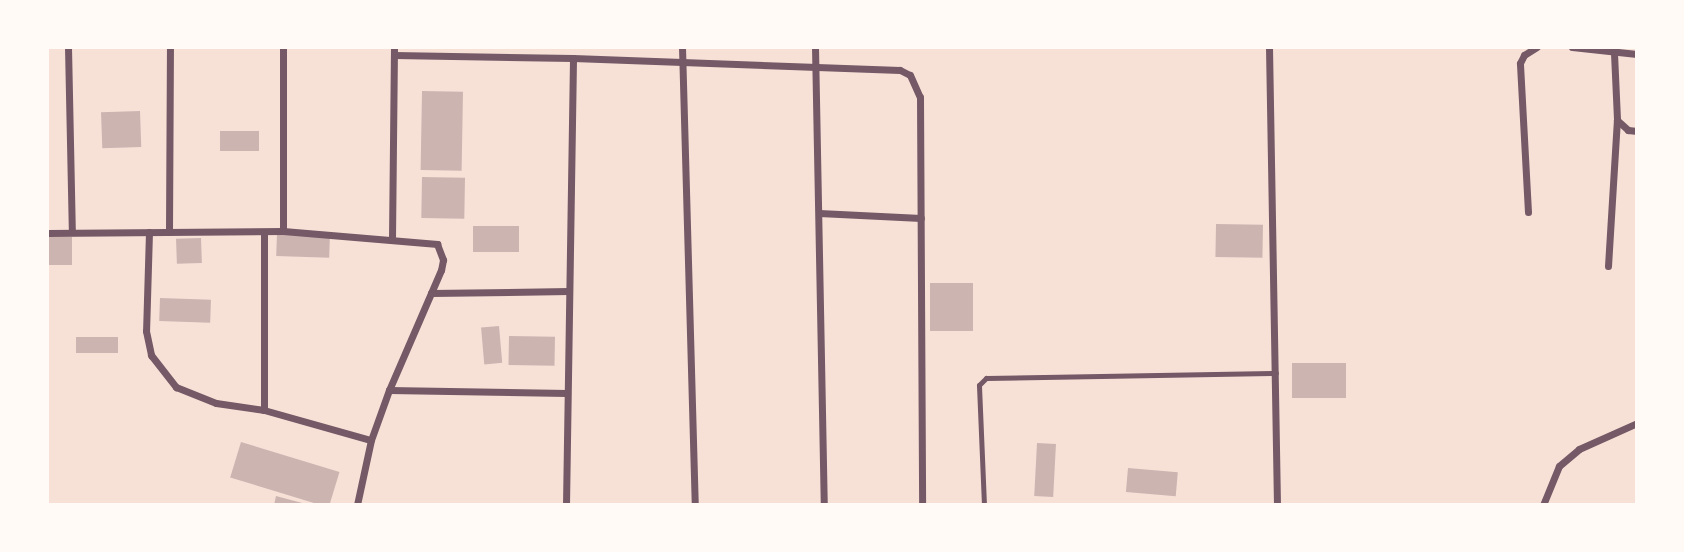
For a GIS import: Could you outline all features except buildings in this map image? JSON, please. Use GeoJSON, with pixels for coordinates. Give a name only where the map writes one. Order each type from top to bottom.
{"type":"FeatureCollection","features":[{"type":"Feature","properties":{"kind":"street"},"geometry":{"type":"LineString","coordinates":[[68,47],[72,232]]}},
{"type":"Feature","properties":{"kind":"street"},"geometry":{"type":"LineString","coordinates":[[169,231],[170,47]]}},
{"type":"Feature","properties":{"kind":"street"},"geometry":{"type":"LineString","coordinates":[[283,47],[283,231]]}},
{"type":"Feature","properties":{"kind":"street"},"geometry":{"type":"LineString","coordinates":[[682,47],[695,505]]}},
{"type":"Feature","properties":{"kind":"street"},"geometry":{"type":"LineString","coordinates":[[815,47],[824,505]]}},
{"type":"Feature","properties":{"kind":"street"},"geometry":{"type":"LineString","coordinates":[[1269,47],[1277,505]]}},
{"type":"Feature","properties":{"kind":"street"},"geometry":{"type":"LineString","coordinates":[[1528,212],[1520,63],[1524,55],[1537,47]]}},
{"type":"Feature","properties":{"kind":"street"},"geometry":{"type":"LineString","coordinates":[[1572,47],[1637,54]]}},
{"type":"Feature","properties":{"kind":"street"},"geometry":{"type":"LineString","coordinates":[[392,239],[394,51],[816,70],[900,70],[910,75],[920,97],[922,505]]}},
{"type":"Feature","properties":{"kind":"street"},"geometry":{"type":"LineString","coordinates":[[1608,266],[1617,120],[1614,53]]}},
{"type":"Feature","properties":{"kind":"street"},"geometry":{"type":"LineString","coordinates":[[566,505],[573,58]]}},
{"type":"Feature","properties":{"kind":"street"},"geometry":{"type":"LineString","coordinates":[[1617,120],[1628,130],[1637,131]]}},
{"type":"Feature","properties":{"kind":"street"},"geometry":{"type":"LineString","coordinates":[[819,213],[921,218]]}},
{"type":"Feature","properties":{"kind":"street"},"geometry":{"type":"LineString","coordinates":[[47,233],[283,231],[429,242],[441,249],[441,270],[389,390],[371,440],[357,505]]}},
{"type":"Feature","properties":{"kind":"street"},"geometry":{"type":"LineString","coordinates":[[149,232],[146,331],[157,363],[176,387],[191,395],[264,410],[371,440]]}},
{"type":"Feature","properties":{"kind":"street"},"geometry":{"type":"LineString","coordinates":[[264,233],[264,410]]}},
{"type":"Feature","properties":{"kind":"street"},"geometry":{"type":"LineString","coordinates":[[431,293],[569,291]]}},
{"type":"Feature","properties":{"kind":"street"},"geometry":{"type":"LineString","coordinates":[[389,390],[567,393]]}},
{"type":"Feature","properties":{"kind":"street"},"geometry":{"type":"LineString","coordinates":[[1543,505],[1559,466],[1579,449],[1621,426],[1637,423]]}},
{"type":"Feature","properties":{"kind":"lane"},"geometry":{"type":"LineString","coordinates":[[984,505],[979,385],[986,378],[1276,373]]}}]}
